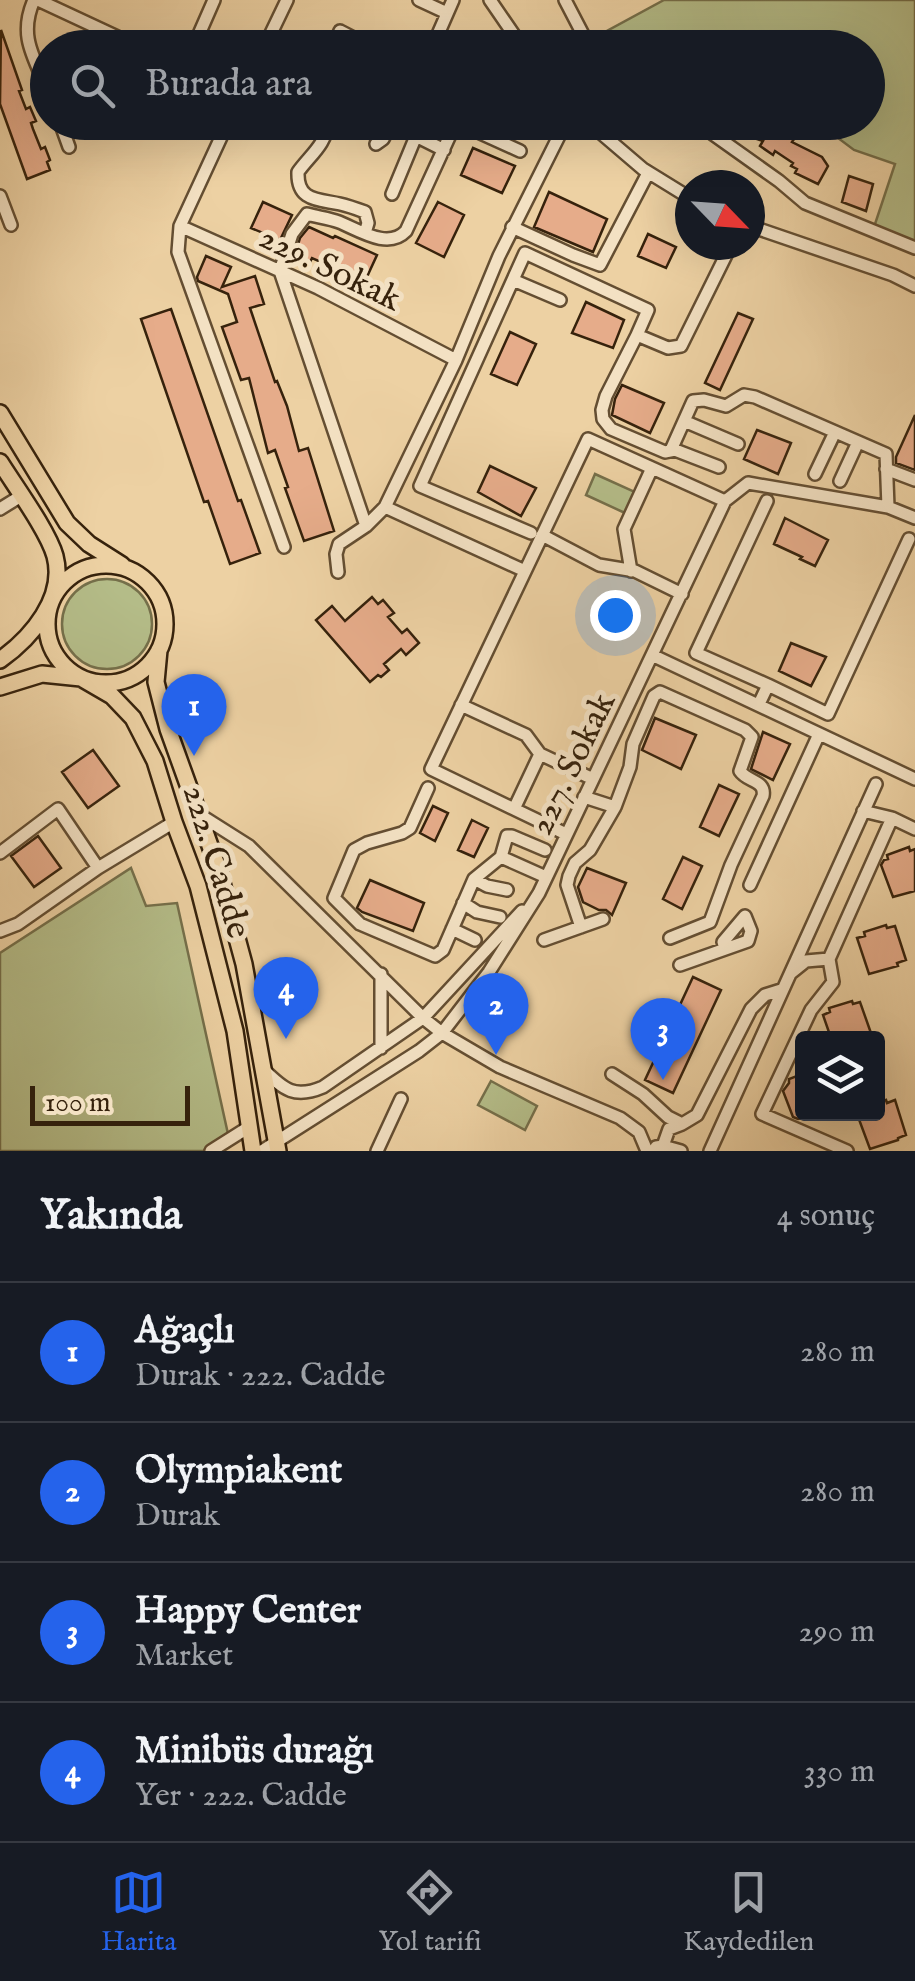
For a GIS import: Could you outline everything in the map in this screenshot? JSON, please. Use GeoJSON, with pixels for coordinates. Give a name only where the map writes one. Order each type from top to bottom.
{"type":"FeatureCollection","features":[{"type":"Feature","properties":{"kind":"main road"},"geometry":{"type":"LineString","coordinates":[[0,413],[67,523],[89,544],[146,580],[164,613],[159,650],[149,665],[134,676],[99,683],[42,674],[0,687]]}},
{"type":"Feature","properties":{"kind":"main road"},"geometry":{"type":"LineString","coordinates":[[0,462],[55,554],[57,573],[47,617],[48,636],[54,653],[66,668],[82,678]]}},
{"type":"Feature","properties":{"kind":"main road"},"geometry":{"type":"LineString","coordinates":[[0,660],[33,630],[63,584],[77,572],[112,565],[130,570]]}},
{"type":"Feature","properties":{"kind":"main road","name":"222. Cadde"},"geometry":{"type":"LineString","coordinates":[[159,650],[156,682],[168,729],[218,868],[244,964],[278,1146]]}},
{"type":"Feature","properties":{"kind":"main road","name":"222. Cadde"},"geometry":{"type":"LineString","coordinates":[[82,678],[112,696],[133,718],[155,761],[216,951],[235,1032],[252,1151]]}},
{"type":"Feature","properties":{"kind":"street"},"geometry":{"type":"LineString","coordinates":[[30,44],[26,34],[29,12],[36,0],[102,30]]}},
{"type":"Feature","properties":{"kind":"street"},"geometry":{"type":"LineString","coordinates":[[201,30],[214,0]]}},
{"type":"Feature","properties":{"kind":"street"},"geometry":{"type":"LineString","coordinates":[[272,30],[286,0]]}},
{"type":"Feature","properties":{"kind":"street"},"geometry":{"type":"LineString","coordinates":[[419,0],[447,12]]}},
{"type":"Feature","properties":{"kind":"street"},"geometry":{"type":"LineString","coordinates":[[440,30],[453,0]]}},
{"type":"Feature","properties":{"kind":"street"},"geometry":{"type":"LineString","coordinates":[[490,0],[510,30]]}},
{"type":"Feature","properties":{"kind":"street"},"geometry":{"type":"LineString","coordinates":[[564,0],[580,30]]}},
{"type":"Feature","properties":{"kind":"street"},"geometry":{"type":"LineString","coordinates":[[67,140],[70,147]]}},
{"type":"Feature","properties":{"kind":"street"},"geometry":{"type":"LineString","coordinates":[[220,140],[180,226],[178,252],[284,546]]}},
{"type":"Feature","properties":{"kind":"street"},"geometry":{"type":"LineString","coordinates":[[323,140],[298,172],[298,184],[313,199],[365,212],[368,223],[364,233]]}},
{"type":"Feature","properties":{"kind":"street"},"geometry":{"type":"LineString","coordinates":[[376,144],[382,140]]}},
{"type":"Feature","properties":{"kind":"street"},"geometry":{"type":"LineString","coordinates":[[392,194],[414,140]]}},
{"type":"Feature","properties":{"kind":"street"},"geometry":{"type":"LineString","coordinates":[[424,140],[444,150]]}},
{"type":"Feature","properties":{"kind":"street"},"geometry":{"type":"LineString","coordinates":[[366,526],[280,271],[292,234],[307,214],[388,241],[400,238],[448,140]]}},
{"type":"Feature","properties":{"kind":"street"},"geometry":{"type":"LineString","coordinates":[[494,140],[520,152]]}},
{"type":"Feature","properties":{"kind":"street"},"geometry":{"type":"LineString","coordinates":[[338,572],[339,544],[385,507],[456,360],[512,227],[556,140]]}},
{"type":"Feature","properties":{"kind":"street"},"geometry":{"type":"LineString","coordinates":[[610,140],[675,189]]}},
{"type":"Feature","properties":{"kind":"street"},"geometry":{"type":"LineString","coordinates":[[721,140],[805,203],[915,248]]}},
{"type":"Feature","properties":{"kind":"street"},"geometry":{"type":"LineString","coordinates":[[512,227],[600,265],[648,172]]}},
{"type":"Feature","properties":{"kind":"street"},"geometry":{"type":"LineString","coordinates":[[0,196],[11,225]]}},
{"type":"Feature","properties":{"kind":"street","name":"229. Sokak"},"geometry":{"type":"LineString","coordinates":[[180,226],[280,271],[456,360]]}},
{"type":"Feature","properties":{"kind":"street"},"geometry":{"type":"LineString","coordinates":[[765,231],[915,286]]}},
{"type":"Feature","properties":{"kind":"street"},"geometry":{"type":"LineString","coordinates":[[682,594],[631,571],[599,565],[420,486],[525,254],[648,310],[606,396],[603,419],[612,428],[665,452],[671,450],[720,467]]}},
{"type":"Feature","properties":{"kind":"street"},"geometry":{"type":"LineString","coordinates":[[637,335],[668,348],[681,346],[724,260]]}},
{"type":"Feature","properties":{"kind":"street"},"geometry":{"type":"LineString","coordinates":[[513,280],[560,300]]}},
{"type":"Feature","properties":{"kind":"street"},"geometry":{"type":"LineString","coordinates":[[671,450],[692,401],[726,406],[744,396],[755,397],[886,454],[888,507]]}},
{"type":"Feature","properties":{"kind":"street"},"geometry":{"type":"LineString","coordinates":[[684,422],[738,444]]}},
{"type":"Feature","properties":{"kind":"street"},"geometry":{"type":"LineString","coordinates":[[815,474],[835,432]]}},
{"type":"Feature","properties":{"kind":"street"},"geometry":{"type":"LineString","coordinates":[[566,834],[431,769],[525,572],[536,534],[588,439],[726,501],[748,483],[888,507],[915,518]]}},
{"type":"Feature","properties":{"kind":"street"},"geometry":{"type":"LineString","coordinates":[[840,481],[858,442]]}},
{"type":"Feature","properties":{"kind":"street"},"geometry":{"type":"LineString","coordinates":[[631,571],[624,529],[652,468]]}},
{"type":"Feature","properties":{"kind":"street"},"geometry":{"type":"LineString","coordinates":[[886,469],[915,480]]}},
{"type":"Feature","properties":{"kind":"street"},"geometry":{"type":"LineString","coordinates":[[0,510],[21,496]]}},
{"type":"Feature","properties":{"kind":"street","name":"227. Sokak"},"geometry":{"type":"LineString","coordinates":[[539,894],[726,501]]}},
{"type":"Feature","properties":{"kind":"street"},"geometry":{"type":"LineString","coordinates":[[768,502],[696,653],[828,714],[909,539]]}},
{"type":"Feature","properties":{"kind":"street"},"geometry":{"type":"LineString","coordinates":[[385,507],[525,572]]}},
{"type":"Feature","properties":{"kind":"street"},"geometry":{"type":"LineString","coordinates":[[654,656],[915,779]]}},
{"type":"Feature","properties":{"kind":"street"},"geometry":{"type":"LineString","coordinates":[[758,704],[768,685]]}},
{"type":"Feature","properties":{"kind":"street"},"geometry":{"type":"LineString","coordinates":[[581,927],[567,886],[569,876],[590,850],[615,807],[654,696],[665,693],[745,730],[752,738],[740,771],[762,785],[762,796],[710,922],[670,938]]}},
{"type":"Feature","properties":{"kind":"street"},"geometry":{"type":"LineString","coordinates":[[461,706],[526,735],[540,754],[593,779]]}},
{"type":"Feature","properties":{"kind":"street"},"geometry":{"type":"LineString","coordinates":[[750,885],[819,734]]}},
{"type":"Feature","properties":{"kind":"street"},"geometry":{"type":"LineString","coordinates":[[514,809],[540,754]]}},
{"type":"Feature","properties":{"kind":"street"},"geometry":{"type":"LineString","coordinates":[[710,1151],[876,784]]}},
{"type":"Feature","properties":{"kind":"street"},"geometry":{"type":"LineString","coordinates":[[428,788],[410,828],[354,850],[334,898],[360,924],[432,956],[440,954],[474,879],[501,857],[507,836],[545,850]]}},
{"type":"Feature","properties":{"kind":"street"},"geometry":{"type":"LineString","coordinates":[[584,797],[615,807]]}},
{"type":"Feature","properties":{"kind":"street"},"geometry":{"type":"LineString","coordinates":[[0,853],[58,809],[98,868]]}},
{"type":"Feature","properties":{"kind":"street"},"geometry":{"type":"LineString","coordinates":[[863,811],[915,829]]}},
{"type":"Feature","properties":{"kind":"street"},"geometry":{"type":"LineString","coordinates":[[200,816],[249,846],[442,1033],[500,1067],[620,1118],[639,1132],[647,1150],[663,1146],[681,1151]]}},
{"type":"Feature","properties":{"kind":"street"},"geometry":{"type":"LineString","coordinates":[[847,1151],[762,1114],[811,1010],[833,982],[829,960],[892,818]]}},
{"type":"Feature","properties":{"kind":"street"},"geometry":{"type":"LineString","coordinates":[[2,924],[18,924],[98,868],[174,822]]}},
{"type":"Feature","properties":{"kind":"street"},"geometry":{"type":"LineString","coordinates":[[501,857],[546,876]]}},
{"type":"Feature","properties":{"kind":"street"},"geometry":{"type":"LineString","coordinates":[[474,879],[507,890]]}},
{"type":"Feature","properties":{"kind":"street"},"geometry":{"type":"LineString","coordinates":[[264,1070],[288,1090],[308,1093],[323,1087],[424,1018],[539,894]]}},
{"type":"Feature","properties":{"kind":"street"},"geometry":{"type":"LineString","coordinates":[[262,1151],[278,1146],[442,1033],[489,972],[539,894]]}},
{"type":"Feature","properties":{"kind":"street"},"geometry":{"type":"LineString","coordinates":[[463,904],[500,916]]}},
{"type":"Feature","properties":{"kind":"street"},"geometry":{"type":"LineString","coordinates":[[544,940],[603,920]]}},
{"type":"Feature","properties":{"kind":"street"},"geometry":{"type":"LineString","coordinates":[[680,965],[724,946],[710,922]]}},
{"type":"Feature","properties":{"kind":"street"},"geometry":{"type":"LineString","coordinates":[[452,929],[475,940]]}},
{"type":"Feature","properties":{"kind":"street"},"geometry":{"type":"LineString","coordinates":[[788,976],[806,960],[829,960]]}},
{"type":"Feature","properties":{"kind":"street"},"geometry":{"type":"LineString","coordinates":[[381,974],[381,1048]]}},
{"type":"Feature","properties":{"kind":"street"},"geometry":{"type":"LineString","coordinates":[[663,1146],[676,1127],[697,1114],[751,1009],[765,996],[782,990]]}},
{"type":"Feature","properties":{"kind":"street"},"geometry":{"type":"LineString","coordinates":[[612,1074],[643,1094],[676,1127]]}},
{"type":"Feature","properties":{"kind":"street"},"geometry":{"type":"LineString","coordinates":[[377,1151],[401,1099]]}},
{"type":"Feature","properties":{"kind":"street"},"geometry":{"type":"LineString","coordinates":[[210,1151],[249,1126]]}},
{"type":"Feature","properties":{"kind":"green space"},"geometry":{"type":"Polygon","coordinates":[[[664,0],[915,0],[915,243],[874,227],[895,164],[854,150],[841,140],[885,140],[885,30],[609,30],[664,0]]]}},
{"type":"Feature","properties":{"kind":"green space"},"geometry":{"type":"Polygon","coordinates":[[[595,474],[635,492],[625,513],[586,495],[595,474]]]}},
{"type":"Feature","properties":{"kind":"green space"},"geometry":{"type":"Polygon","coordinates":[[[107,579],[124,582],[139,592],[149,607],[149,641],[139,656],[124,666],[107,669],[90,666],[75,656],[65,641],[62,624],[65,607],[75,592],[90,582],[107,579]]]}},
{"type":"Feature","properties":{"kind":"green space"},"geometry":{"type":"Polygon","coordinates":[[[131,868],[146,906],[177,903],[228,1134],[204,1151],[0,1151],[0,953],[131,868]]]}},
{"type":"Feature","properties":{"kind":"green space"},"geometry":{"type":"Polygon","coordinates":[[[491,1081],[537,1106],[525,1130],[478,1105],[491,1081]]]}},
{"type":"Feature","properties":{"kind":"building"},"geometry":{"type":"Polygon","coordinates":[[[1,30],[22,90],[19,91],[26,109],[30,107],[30,140],[37,140],[41,149],[45,147],[50,170],[27,179],[0,104],[1,30]]]}},
{"type":"Feature","properties":{"kind":"building"},"geometry":{"type":"Polygon","coordinates":[[[760,140],[793,140],[822,157],[828,166],[818,184],[795,173],[793,163],[775,151],[773,155],[760,146],[760,140]]]}},
{"type":"Feature","properties":{"kind":"building"},"geometry":{"type":"Polygon","coordinates":[[[473,148],[515,166],[502,193],[461,175],[473,148]]]}},
{"type":"Feature","properties":{"kind":"building"},"geometry":{"type":"Polygon","coordinates":[[[849,176],[873,184],[866,211],[842,202],[849,176]]]}},
{"type":"Feature","properties":{"kind":"building"},"geometry":{"type":"Polygon","coordinates":[[[549,192],[607,219],[593,252],[534,227],[549,192]]]}},
{"type":"Feature","properties":{"kind":"building"},"geometry":{"type":"Polygon","coordinates":[[[263,202],[292,215],[280,240],[251,228],[263,202]]]}},
{"type":"Feature","properties":{"kind":"building"},"geometry":{"type":"Polygon","coordinates":[[[438,202],[464,215],[444,257],[416,243],[438,202]]]}},
{"type":"Feature","properties":{"kind":"building"},"geometry":{"type":"Polygon","coordinates":[[[309,227],[377,255],[365,281],[312,258],[310,262],[294,258],[300,238],[309,227]]]}},
{"type":"Feature","properties":{"kind":"building"},"geometry":{"type":"Polygon","coordinates":[[[648,234],[675,247],[666,268],[638,256],[648,234]]]}},
{"type":"Feature","properties":{"kind":"building"},"geometry":{"type":"Polygon","coordinates":[[[206,256],[231,267],[222,287],[255,276],[264,304],[250,308],[287,406],[299,451],[308,448],[334,531],[304,541],[275,450],[268,453],[249,378],[241,380],[222,327],[237,322],[228,294],[198,281],[206,256]]]}},
{"type":"Feature","properties":{"kind":"building"},"geometry":{"type":"Polygon","coordinates":[[[586,302],[624,320],[613,348],[572,333],[586,302]]]}},
{"type":"Feature","properties":{"kind":"building"},"geometry":{"type":"Polygon","coordinates":[[[171,309],[260,553],[230,564],[208,501],[204,502],[141,319],[171,309]]]}},
{"type":"Feature","properties":{"kind":"building"},"geometry":{"type":"Polygon","coordinates":[[[738,313],[753,319],[720,390],[705,383],[738,313]]]}},
{"type":"Feature","properties":{"kind":"building"},"geometry":{"type":"Polygon","coordinates":[[[510,332],[536,344],[517,385],[491,374],[510,332]]]}},
{"type":"Feature","properties":{"kind":"building"},"geometry":{"type":"Polygon","coordinates":[[[622,385],[664,403],[650,433],[612,415],[622,385]]]}},
{"type":"Feature","properties":{"kind":"building"},"geometry":{"type":"Polygon","coordinates":[[[915,415],[915,470],[896,463],[896,457],[915,415]]]}},
{"type":"Feature","properties":{"kind":"building"},"geometry":{"type":"Polygon","coordinates":[[[757,430],[791,443],[778,474],[744,459],[757,430]]]}},
{"type":"Feature","properties":{"kind":"building"},"geometry":{"type":"Polygon","coordinates":[[[490,466],[536,488],[521,516],[478,492],[490,466]]]}},
{"type":"Feature","properties":{"kind":"building"},"geometry":{"type":"Polygon","coordinates":[[[785,518],[828,540],[815,566],[774,544],[785,518]]]}},
{"type":"Feature","properties":{"kind":"building"},"geometry":{"type":"Polygon","coordinates":[[[372,597],[378,604],[383,600],[394,613],[388,617],[402,633],[407,629],[419,643],[406,655],[401,649],[384,664],[389,670],[370,682],[316,620],[332,606],[345,621],[372,597]]]}},
{"type":"Feature","properties":{"kind":"building"},"geometry":{"type":"Polygon","coordinates":[[[791,643],[826,657],[811,686],[779,671],[791,643]]]}},
{"type":"Feature","properties":{"kind":"building"},"geometry":{"type":"Polygon","coordinates":[[[655,718],[696,735],[681,769],[642,750],[655,718]]]}},
{"type":"Feature","properties":{"kind":"building"},"geometry":{"type":"Polygon","coordinates":[[[763,732],[790,744],[773,780],[751,769],[763,732]]]}},
{"type":"Feature","properties":{"kind":"building"},"geometry":{"type":"Polygon","coordinates":[[[93,750],[119,786],[88,808],[62,772],[93,750]]]}},
{"type":"Feature","properties":{"kind":"building"},"geometry":{"type":"Polygon","coordinates":[[[719,785],[739,794],[719,836],[700,827],[719,785]]]}},
{"type":"Feature","properties":{"kind":"building"},"geometry":{"type":"Polygon","coordinates":[[[433,806],[448,813],[435,841],[420,833],[433,806]]]}},
{"type":"Feature","properties":{"kind":"building"},"geometry":{"type":"Polygon","coordinates":[[[472,820],[488,828],[474,857],[458,850],[472,820]]]}},
{"type":"Feature","properties":{"kind":"building"},"geometry":{"type":"Polygon","coordinates":[[[38,836],[61,868],[34,887],[11,856],[38,836]]]}},
{"type":"Feature","properties":{"kind":"building"},"geometry":{"type":"Polygon","coordinates":[[[909,847],[910,851],[915,849],[915,891],[893,897],[881,865],[887,855],[909,847]]]}},
{"type":"Feature","properties":{"kind":"building"},"geometry":{"type":"Polygon","coordinates":[[[683,857],[702,866],[682,909],[663,899],[683,857]]]}},
{"type":"Feature","properties":{"kind":"building"},"geometry":{"type":"Polygon","coordinates":[[[587,868],[626,883],[612,915],[583,902],[578,887],[587,868]]]}},
{"type":"Feature","properties":{"kind":"building"},"geometry":{"type":"Polygon","coordinates":[[[370,880],[424,903],[413,931],[357,908],[370,880]]]}},
{"type":"Feature","properties":{"kind":"building"},"geometry":{"type":"Polygon","coordinates":[[[886,925],[895,926],[906,960],[869,974],[857,938],[886,925]]]}},
{"type":"Feature","properties":{"kind":"building"},"geometry":{"type":"Polygon","coordinates":[[[693,977],[721,990],[673,1093],[645,1080],[693,977]]]}},
{"type":"Feature","properties":{"kind":"building"},"geometry":{"type":"Polygon","coordinates":[[[860,1002],[870,1031],[829,1031],[823,1015],[830,1012],[829,1008],[860,1002]]]}},
{"type":"Feature","properties":{"kind":"building"},"geometry":{"type":"Polygon","coordinates":[[[795,1077],[795,1118],[783,1091],[789,1079],[795,1077]]]}},
{"type":"Feature","properties":{"kind":"building"},"geometry":{"type":"Polygon","coordinates":[[[885,1100],[895,1100],[906,1135],[870,1149],[860,1121],[885,1121],[885,1100]]]}},
{"type":"Feature","properties":{"kind":"place","name":"Ağaçlı"},"geometry":{"type":"Point","coordinates":[194,756]}},
{"type":"Feature","properties":{"kind":"place","name":"Minibüs durağı"},"geometry":{"type":"Point","coordinates":[286,1039]}},
{"type":"Feature","properties":{"kind":"place","name":"Olympiakent"},"geometry":{"type":"Point","coordinates":[496,1055]}},
{"type":"Feature","properties":{"kind":"place","name":"Happy Center"},"geometry":{"type":"Point","coordinates":[663,1080]}}]}
